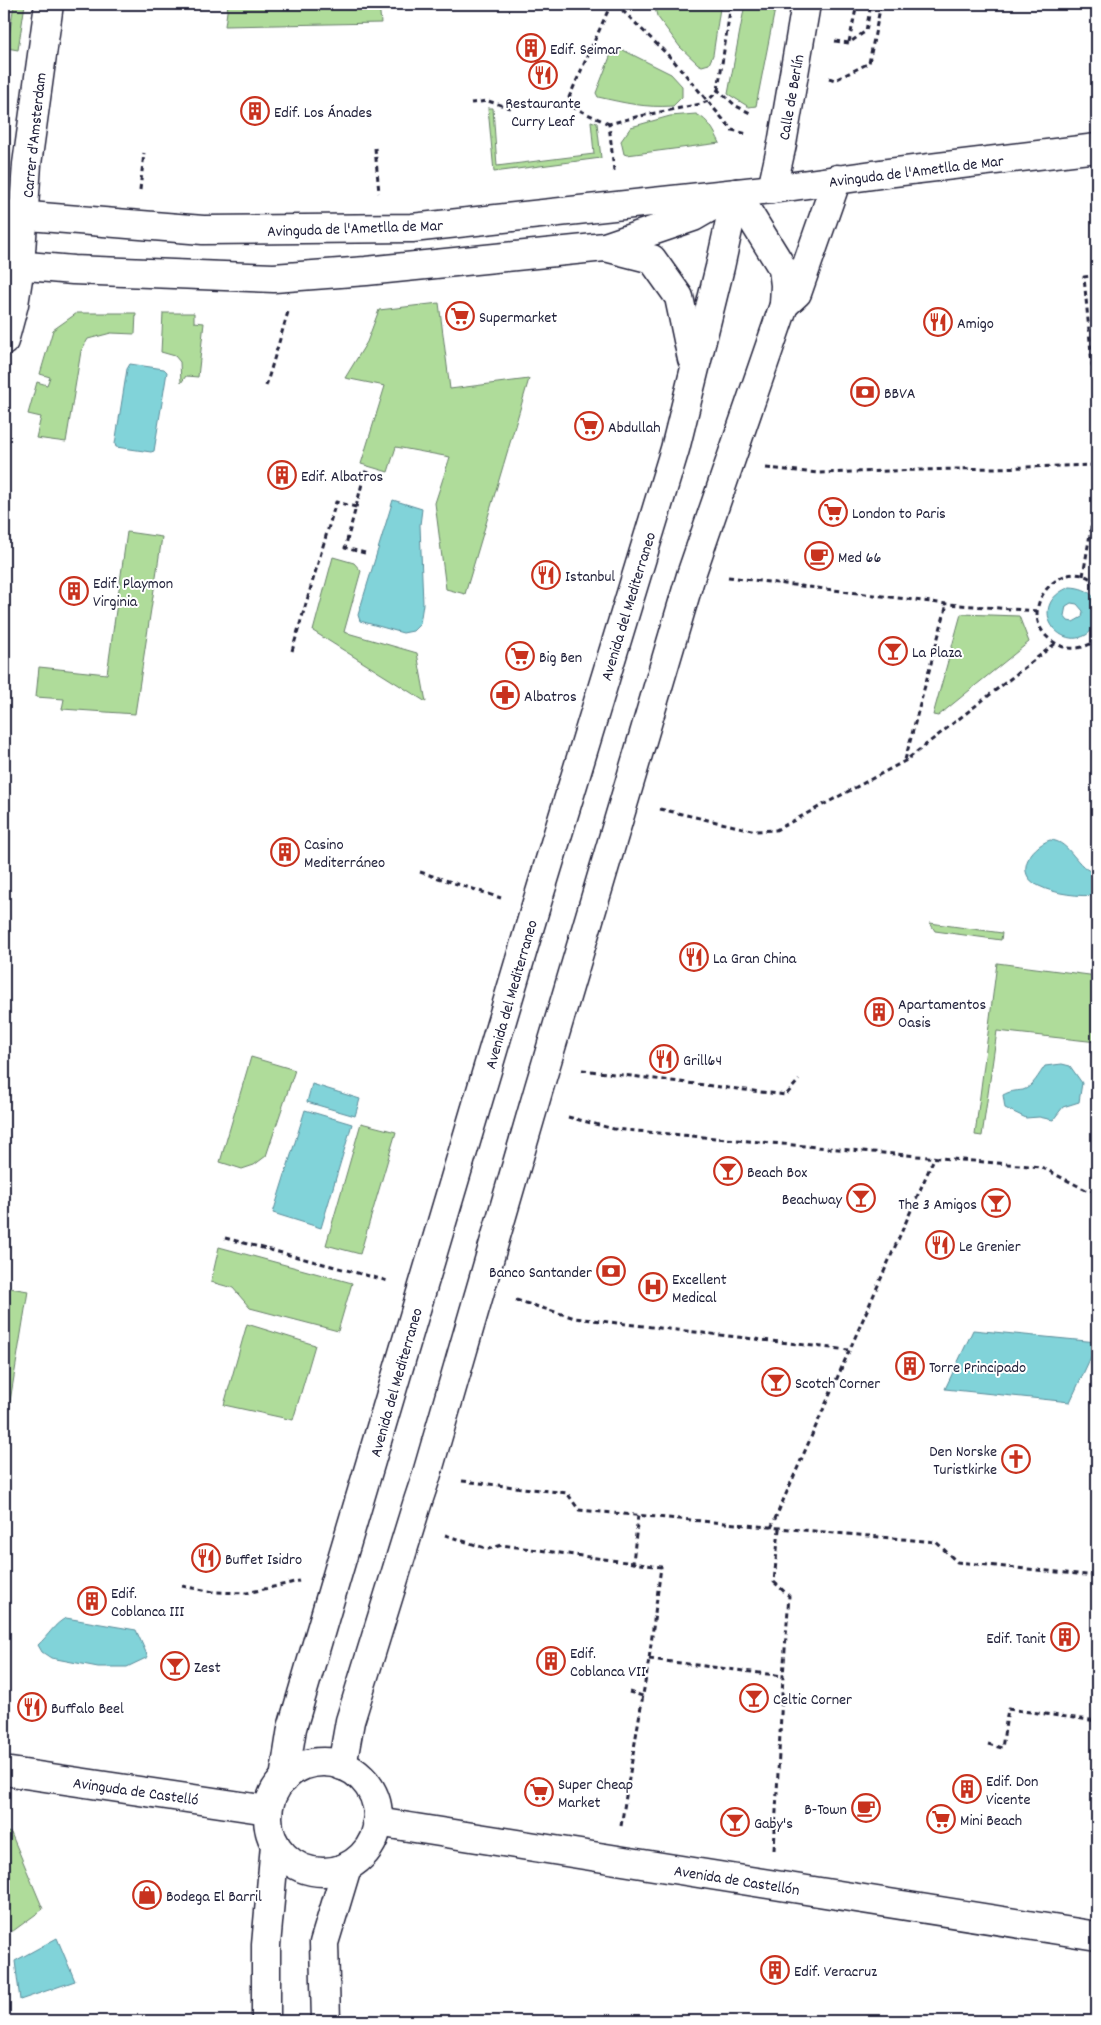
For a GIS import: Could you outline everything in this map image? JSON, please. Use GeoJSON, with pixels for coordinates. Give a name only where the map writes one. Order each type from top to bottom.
{"type":"FeatureCollection","features":[{"type":"Feature","properties":{"kind":"street","name":"Carrer d'Amsterdam"},"geometry":{"type":"LineString","coordinates":[[4,341],[14,304],[12,265],[14,215],[27,164],[49,4]]}},
{"type":"Feature","properties":{"kind":"street","name":"Calle de Berlín"},"geometry":{"type":"LineString","coordinates":[[772,189],[806,4]]}},
{"type":"Feature","properties":{"kind":"street","name":"Avinguda de l'Ametlla de Mar"},"geometry":{"type":"LineString","coordinates":[[14,215],[203,230],[430,226],[772,189],[837,179],[1097,148]]}},
{"type":"Feature","properties":{"kind":"street"},"geometry":{"type":"LineString","coordinates":[[784,305],[797,293],[837,179]]}},
{"type":"Feature","properties":{"kind":"street","name":"Avinguda de l'Ametlla de Mar"},"geometry":{"type":"LineString","coordinates":[[12,265],[249,278],[292,277],[605,247],[693,217],[736,193]]}},
{"type":"Feature","properties":{"kind":"street"},"geometry":{"type":"LineString","coordinates":[[342,1766],[350,1721],[482,1290],[533,1108],[692,572],[784,305],[785,285],[783,269],[736,193]]}},
{"type":"Feature","properties":{"kind":"street","name":"Avenida del Mediterraneo"},"geometry":{"type":"LineString","coordinates":[[284,1779],[292,1728],[535,909],[675,449],[720,267],[736,193]]}},
{"type":"Feature","properties":{"kind":"street"},"geometry":{"type":"LineString","coordinates":[[720,267],[734,252],[752,244],[771,250]]}},
{"type":"Feature","properties":{"kind":"street","name":"Avinguda de l'Ametlla de Mar"},"geometry":{"type":"LineString","coordinates":[[605,247],[652,259],[680,297],[690,344],[693,370]]}},
{"type":"Feature","properties":{"kind":"street"},"geometry":{"type":"LineString","coordinates":[[312,1763],[342,1766],[355,1773],[368,1786],[376,1804],[378,1822],[373,1841],[362,1856],[347,1867],[331,1872],[315,1872],[300,1868],[287,1859],[275,1845],[269,1828],[268,1810],[273,1793],[284,1779],[298,1768],[312,1763]]}},
{"type":"Feature","properties":{"kind":"street","name":"Avinguda de Castelló"},"geometry":{"type":"LineString","coordinates":[[4,1771],[268,1810]]}},
{"type":"Feature","properties":{"kind":"street","name":"Avenida de Castellón"},"geometry":{"type":"LineString","coordinates":[[378,1822],[1097,1936]]}},
{"type":"Feature","properties":{"kind":"street"},"geometry":{"type":"LineString","coordinates":[[266,2021],[266,1944],[275,1845]]}},
{"type":"Feature","properties":{"kind":"street"},"geometry":{"type":"LineString","coordinates":[[326,2021],[324,1943],[347,1867]]}},
{"type":"Feature","properties":{"kind":"path"},"geometry":{"type":"LineString","coordinates":[[611,4],[566,104],[609,124],[640,116],[688,108],[708,101],[718,90],[731,4]]}},
{"type":"Feature","properties":{"kind":"path"},"geometry":{"type":"LineString","coordinates":[[616,4],[673,60],[732,130]]}},
{"type":"Feature","properties":{"kind":"path"},"geometry":{"type":"LineString","coordinates":[[849,43],[857,4]]}},
{"type":"Feature","properties":{"kind":"path"},"geometry":{"type":"LineString","coordinates":[[800,36],[849,43],[866,31],[871,4]]}},
{"type":"Feature","properties":{"kind":"path"},"geometry":{"type":"LineString","coordinates":[[835,80],[869,63],[881,4]]}},
{"type":"Feature","properties":{"kind":"path"},"geometry":{"type":"LineString","coordinates":[[718,90],[746,112],[785,120]]}},
{"type":"Feature","properties":{"kind":"path"},"geometry":{"type":"LineString","coordinates":[[471,102],[488,101],[511,108]]}},
{"type":"Feature","properties":{"kind":"path"},"geometry":{"type":"LineString","coordinates":[[609,124],[612,157]]}},
{"type":"Feature","properties":{"kind":"path"},"geometry":{"type":"LineString","coordinates":[[375,148],[382,228]]}},
{"type":"Feature","properties":{"kind":"path"},"geometry":{"type":"LineString","coordinates":[[1097,275],[1084,277],[1097,417]]}},
{"type":"Feature","properties":{"kind":"path"},"geometry":{"type":"LineString","coordinates":[[266,386],[288,312],[292,277]]}},
{"type":"Feature","properties":{"kind":"path"},"geometry":{"type":"LineString","coordinates":[[728,464],[818,473],[1097,465]]}},
{"type":"Feature","properties":{"kind":"path"},"geometry":{"type":"LineString","coordinates":[[365,553],[345,548],[365,472],[384,478]]}},
{"type":"Feature","properties":{"kind":"path"},"geometry":{"type":"LineString","coordinates":[[1083,576],[1097,492]]}},
{"type":"Feature","properties":{"kind":"path"},"geometry":{"type":"LineString","coordinates":[[292,651],[336,502],[356,507]]}},
{"type":"Feature","properties":{"kind":"path"},"geometry":{"type":"LineString","coordinates":[[692,572],[947,604],[1038,611]]}},
{"type":"Feature","properties":{"kind":"path"},"geometry":{"type":"LineString","coordinates":[[1097,584],[1083,576],[1069,575],[1052,582],[1041,596],[1038,611],[1038,618],[1044,633],[1056,643],[1065,647],[1078,648],[1097,640]]}},
{"type":"Feature","properties":{"kind":"path"},"geometry":{"type":"LineString","coordinates":[[905,761],[947,604]]}},
{"type":"Feature","properties":{"kind":"path"},"geometry":{"type":"LineString","coordinates":[[625,800],[756,832],[776,830],[905,761],[1056,643]]}},
{"type":"Feature","properties":{"kind":"path"},"geometry":{"type":"LineString","coordinates":[[420,872],[535,909]]}},
{"type":"Feature","properties":{"kind":"path"},"geometry":{"type":"LineString","coordinates":[[546,1066],[786,1095],[799,1080]]}},
{"type":"Feature","properties":{"kind":"path"},"geometry":{"type":"LineString","coordinates":[[533,1108],[614,1129],[935,1156],[1041,1167],[1086,1190],[1097,1191]]}},
{"type":"Feature","properties":{"kind":"path"},"geometry":{"type":"LineString","coordinates":[[771,1528],[935,1156]]}},
{"type":"Feature","properties":{"kind":"path"},"geometry":{"type":"LineString","coordinates":[[225,1238],[422,1291]]}},
{"type":"Feature","properties":{"kind":"path"},"geometry":{"type":"LineString","coordinates":[[482,1290],[575,1318],[848,1350]]}},
{"type":"Feature","properties":{"kind":"path"},"geometry":{"type":"LineString","coordinates":[[426,1477],[567,1493],[579,1510],[936,1542],[957,1562],[1097,1576]]}},
{"type":"Feature","properties":{"kind":"path"},"geometry":{"type":"LineString","coordinates":[[633,1563],[638,1515]]}},
{"type":"Feature","properties":{"kind":"path"},"geometry":{"type":"LineString","coordinates":[[411,1524],[488,1549],[502,1544],[661,1567],[649,1659],[615,1861]]}},
{"type":"Feature","properties":{"kind":"path"},"geometry":{"type":"LineString","coordinates":[[773,1885],[783,1676],[789,1596],[774,1582],[779,1529]]}},
{"type":"Feature","properties":{"kind":"path"},"geometry":{"type":"LineString","coordinates":[[182,1586],[214,1592],[247,1593],[338,1572]]}},
{"type":"Feature","properties":{"kind":"path"},"geometry":{"type":"LineString","coordinates":[[649,1659],[783,1676]]}},
{"type":"Feature","properties":{"kind":"path"},"geometry":{"type":"LineString","coordinates":[[629,1692],[642,1696]]}},
{"type":"Feature","properties":{"kind":"path"},"geometry":{"type":"LineString","coordinates":[[988,1744],[1002,1748],[1008,1709],[1097,1721]]}},
{"type":"Feature","properties":{"kind":"green space"},"geometry":{"type":"Polygon","coordinates":[[[14,4],[25,4],[18,50],[7,48],[14,4]]]}},
{"type":"Feature","properties":{"kind":"green space"},"geometry":{"type":"Polygon","coordinates":[[[228,4],[379,4],[381,23],[225,26],[228,4]]]}},
{"type":"Feature","properties":{"kind":"green space"},"geometry":{"type":"Polygon","coordinates":[[[663,4],[718,4],[720,8],[713,55],[709,64],[702,66],[698,64],[680,47],[657,16],[655,8],[663,4]]]}},
{"type":"Feature","properties":{"kind":"green space"},"geometry":{"type":"Polygon","coordinates":[[[745,4],[776,4],[756,106],[749,107],[728,94],[745,4]]]}},
{"type":"Feature","properties":{"kind":"green space"},"geometry":{"type":"Polygon","coordinates":[[[619,48],[671,74],[682,86],[682,97],[673,106],[653,106],[635,105],[598,97],[596,93],[613,49],[619,48]]]}},
{"type":"Feature","properties":{"kind":"green space"},"geometry":{"type":"Polygon","coordinates":[[[488,108],[493,108],[497,166],[594,154],[591,121],[597,123],[601,158],[494,172],[488,108]]]}},
{"type":"Feature","properties":{"kind":"green space"},"geometry":{"type":"Polygon","coordinates":[[[696,114],[708,123],[720,143],[624,154],[621,141],[631,127],[670,116],[696,114]]]}},
{"type":"Feature","properties":{"kind":"green space"},"geometry":{"type":"Polygon","coordinates":[[[439,303],[450,389],[529,379],[465,594],[446,589],[435,503],[450,457],[396,447],[388,472],[361,464],[385,386],[345,378],[367,342],[379,310],[439,303]]]}},
{"type":"Feature","properties":{"kind":"green space"},"geometry":{"type":"Polygon","coordinates":[[[77,313],[136,313],[135,334],[111,333],[88,339],[81,351],[66,442],[36,438],[41,417],[28,414],[37,382],[47,385],[50,377],[40,374],[53,330],[77,313]]]}},
{"type":"Feature","properties":{"kind":"green space"},"geometry":{"type":"Polygon","coordinates":[[[163,313],[194,313],[194,322],[204,323],[198,377],[186,376],[181,383],[180,362],[175,356],[161,352],[163,313]]]}},
{"type":"Feature","properties":{"kind":"green space"},"geometry":{"type":"Polygon","coordinates":[[[127,532],[162,537],[135,714],[62,709],[64,699],[36,697],[39,667],[107,674],[127,532]]]}},
{"type":"Feature","properties":{"kind":"green space"},"geometry":{"type":"Polygon","coordinates":[[[333,557],[354,563],[361,571],[344,632],[417,653],[426,702],[313,631],[333,557]]]}},
{"type":"Feature","properties":{"kind":"green space"},"geometry":{"type":"Polygon","coordinates":[[[961,614],[1019,616],[1029,642],[938,716],[933,715],[961,614]]]}},
{"type":"Feature","properties":{"kind":"green space"},"geometry":{"type":"Polygon","coordinates":[[[930,923],[1002,933],[1001,940],[935,931],[930,923]]]}},
{"type":"Feature","properties":{"kind":"green space"},"geometry":{"type":"Polygon","coordinates":[[[997,963],[1097,976],[1097,1042],[997,1031],[982,1136],[975,1135],[997,963]]]}},
{"type":"Feature","properties":{"kind":"green space"},"geometry":{"type":"Polygon","coordinates":[[[251,1057],[295,1070],[266,1156],[254,1165],[242,1169],[220,1162],[251,1057]]]}},
{"type":"Feature","properties":{"kind":"green space"},"geometry":{"type":"Polygon","coordinates":[[[361,1123],[396,1132],[360,1254],[326,1245],[361,1123]]]}},
{"type":"Feature","properties":{"kind":"green space"},"geometry":{"type":"Polygon","coordinates":[[[219,1247],[352,1283],[338,1331],[250,1308],[233,1288],[211,1282],[219,1247]]]}},
{"type":"Feature","properties":{"kind":"green space"},"geometry":{"type":"Polygon","coordinates":[[[4,1287],[28,1291],[4,1438],[4,1287]]]}},
{"type":"Feature","properties":{"kind":"green space"},"geometry":{"type":"Polygon","coordinates":[[[247,1324],[315,1345],[293,1420],[224,1405],[247,1324]]]}},
{"type":"Feature","properties":{"kind":"green space"},"geometry":{"type":"Polygon","coordinates":[[[4,1831],[11,1833],[43,1909],[13,1931],[4,1931],[4,1831]]]}},
{"type":"Feature","properties":{"kind":"water"},"geometry":{"type":"Polygon","coordinates":[[[130,364],[164,369],[167,372],[154,451],[151,452],[116,447],[115,444],[127,369],[130,364]]]}},
{"type":"Feature","properties":{"kind":"water"},"geometry":{"type":"Polygon","coordinates":[[[393,500],[422,509],[420,525],[423,604],[420,624],[413,631],[403,633],[360,621],[358,615],[393,500]]]}},
{"type":"Feature","properties":{"kind":"water"},"geometry":{"type":"Polygon","coordinates":[[[1070,587],[1089,592],[1095,601],[1098,613],[1097,620],[1090,632],[1075,638],[1065,637],[1057,631],[1051,623],[1048,614],[1050,604],[1057,595],[1070,587]],[[1071,603],[1066,606],[1064,616],[1068,621],[1073,622],[1082,617],[1083,611],[1077,604],[1071,603]]]}},
{"type":"Feature","properties":{"kind":"water"},"geometry":{"type":"Polygon","coordinates":[[[1050,840],[1063,845],[1083,866],[1097,874],[1097,895],[1060,893],[1045,889],[1031,881],[1027,875],[1027,861],[1036,848],[1050,840]]]}},
{"type":"Feature","properties":{"kind":"water"},"geometry":{"type":"Polygon","coordinates":[[[1062,1064],[1070,1066],[1082,1083],[1079,1102],[1063,1107],[1053,1120],[1039,1117],[1026,1118],[1005,1108],[1003,1095],[1027,1088],[1045,1066],[1062,1064]]]}},
{"type":"Feature","properties":{"kind":"water"},"geometry":{"type":"Polygon","coordinates":[[[312,1084],[360,1099],[355,1116],[307,1102],[312,1084]]]}},
{"type":"Feature","properties":{"kind":"water"},"geometry":{"type":"Polygon","coordinates":[[[305,1110],[352,1124],[321,1228],[273,1213],[305,1110]]]}},
{"type":"Feature","properties":{"kind":"water"},"geometry":{"type":"Polygon","coordinates":[[[973,1330],[1097,1342],[1097,1344],[1070,1402],[945,1389],[973,1330]]]}},
{"type":"Feature","properties":{"kind":"water"},"geometry":{"type":"Polygon","coordinates":[[[66,1618],[136,1630],[148,1657],[127,1667],[98,1667],[51,1658],[42,1652],[38,1645],[55,1626],[66,1618]]]}},
{"type":"Feature","properties":{"kind":"water"},"geometry":{"type":"Polygon","coordinates":[[[57,1938],[75,1981],[20,2000],[15,1961],[57,1938]]]}},
{"type":"Feature","properties":{"kind":"place","name":"Edif. Seimar"},"geometry":{"type":"Point","coordinates":[531,48]}},
{"type":"Feature","properties":{"kind":"place","name":"Restaurante Curry Leaf"},"geometry":{"type":"Point","coordinates":[543,75]}},
{"type":"Feature","properties":{"kind":"place","name":"Edif. Los Ánades"},"geometry":{"type":"Point","coordinates":[255,111]}},
{"type":"Feature","properties":{"kind":"place","name":"Supermarket"},"geometry":{"type":"Point","coordinates":[460,316]}},
{"type":"Feature","properties":{"kind":"place","name":"Amigo"},"geometry":{"type":"Point","coordinates":[938,322]}},
{"type":"Feature","properties":{"kind":"place","name":"BBVA"},"geometry":{"type":"Point","coordinates":[865,392]}},
{"type":"Feature","properties":{"kind":"place","name":"Abdullah"},"geometry":{"type":"Point","coordinates":[589,426]}},
{"type":"Feature","properties":{"kind":"place","name":"Edif. Albatros"},"geometry":{"type":"Point","coordinates":[282,475]}},
{"type":"Feature","properties":{"kind":"place","name":"London to Paris"},"geometry":{"type":"Point","coordinates":[833,512]}},
{"type":"Feature","properties":{"kind":"place","name":"Med 66"},"geometry":{"type":"Point","coordinates":[819,556]}},
{"type":"Feature","properties":{"kind":"place","name":"Istanbul"},"geometry":{"type":"Point","coordinates":[546,575]}},
{"type":"Feature","properties":{"kind":"place","name":"Edif. Playmon Virginia"},"geometry":{"type":"Point","coordinates":[74,591]}},
{"type":"Feature","properties":{"kind":"place","name":"La Plaza"},"geometry":{"type":"Point","coordinates":[893,651]}},
{"type":"Feature","properties":{"kind":"place","name":"Big Ben"},"geometry":{"type":"Point","coordinates":[520,656]}},
{"type":"Feature","properties":{"kind":"place","name":"Albatros"},"geometry":{"type":"Point","coordinates":[505,695]}},
{"type":"Feature","properties":{"kind":"place","name":"Casino Mediterráneo"},"geometry":{"type":"Point","coordinates":[285,852]}},
{"type":"Feature","properties":{"kind":"place","name":"La Gran China"},"geometry":{"type":"Point","coordinates":[694,957]}},
{"type":"Feature","properties":{"kind":"place","name":"Apartamentos Oasis"},"geometry":{"type":"Point","coordinates":[879,1012]}},
{"type":"Feature","properties":{"kind":"place","name":"Grill64"},"geometry":{"type":"Point","coordinates":[664,1059]}},
{"type":"Feature","properties":{"kind":"place","name":"Beach Box"},"geometry":{"type":"Point","coordinates":[728,1171]}},
{"type":"Feature","properties":{"kind":"place","name":"Beachway"},"geometry":{"type":"Point","coordinates":[861,1198]}},
{"type":"Feature","properties":{"kind":"place","name":"The 3 Amigos"},"geometry":{"type":"Point","coordinates":[996,1203]}},
{"type":"Feature","properties":{"kind":"place","name":"Le Grenier"},"geometry":{"type":"Point","coordinates":[940,1245]}},
{"type":"Feature","properties":{"kind":"place","name":"Banco Santander"},"geometry":{"type":"Point","coordinates":[611,1271]}},
{"type":"Feature","properties":{"kind":"place","name":"Excellent Medical"},"geometry":{"type":"Point","coordinates":[653,1287]}},
{"type":"Feature","properties":{"kind":"place","name":"Torre Principado"},"geometry":{"type":"Point","coordinates":[910,1366]}},
{"type":"Feature","properties":{"kind":"place","name":"Scotch Corner"},"geometry":{"type":"Point","coordinates":[776,1382]}},
{"type":"Feature","properties":{"kind":"place","name":"Den Norske Turistkirke"},"geometry":{"type":"Point","coordinates":[1016,1459]}},
{"type":"Feature","properties":{"kind":"place","name":"Buffet Isidro"},"geometry":{"type":"Point","coordinates":[206,1558]}},
{"type":"Feature","properties":{"kind":"place","name":"Edif. Coblanca III"},"geometry":{"type":"Point","coordinates":[92,1601]}},
{"type":"Feature","properties":{"kind":"place","name":"Edif. Tanit"},"geometry":{"type":"Point","coordinates":[1065,1637]}},
{"type":"Feature","properties":{"kind":"place","name":"Edif. Coblanca VII"},"geometry":{"type":"Point","coordinates":[551,1661]}},
{"type":"Feature","properties":{"kind":"place","name":"Zest"},"geometry":{"type":"Point","coordinates":[175,1666]}},
{"type":"Feature","properties":{"kind":"place","name":"Celtic Corner"},"geometry":{"type":"Point","coordinates":[754,1698]}},
{"type":"Feature","properties":{"kind":"place","name":"Buffalo Beel"},"geometry":{"type":"Point","coordinates":[32,1707]}},
{"type":"Feature","properties":{"kind":"place","name":"Edif. Don Vicente"},"geometry":{"type":"Point","coordinates":[967,1789]}},
{"type":"Feature","properties":{"kind":"place","name":"Super Cheap Market"},"geometry":{"type":"Point","coordinates":[539,1792]}},
{"type":"Feature","properties":{"kind":"place","name":"B-Town"},"geometry":{"type":"Point","coordinates":[866,1808]}},
{"type":"Feature","properties":{"kind":"place","name":"Mini Beach"},"geometry":{"type":"Point","coordinates":[941,1819]}},
{"type":"Feature","properties":{"kind":"place","name":"Gaby's"},"geometry":{"type":"Point","coordinates":[735,1822]}},
{"type":"Feature","properties":{"kind":"place","name":"Bodega El Barril"},"geometry":{"type":"Point","coordinates":[147,1895]}},
{"type":"Feature","properties":{"kind":"place","name":"Edif. Veracruz"},"geometry":{"type":"Point","coordinates":[775,1970]}}]}
